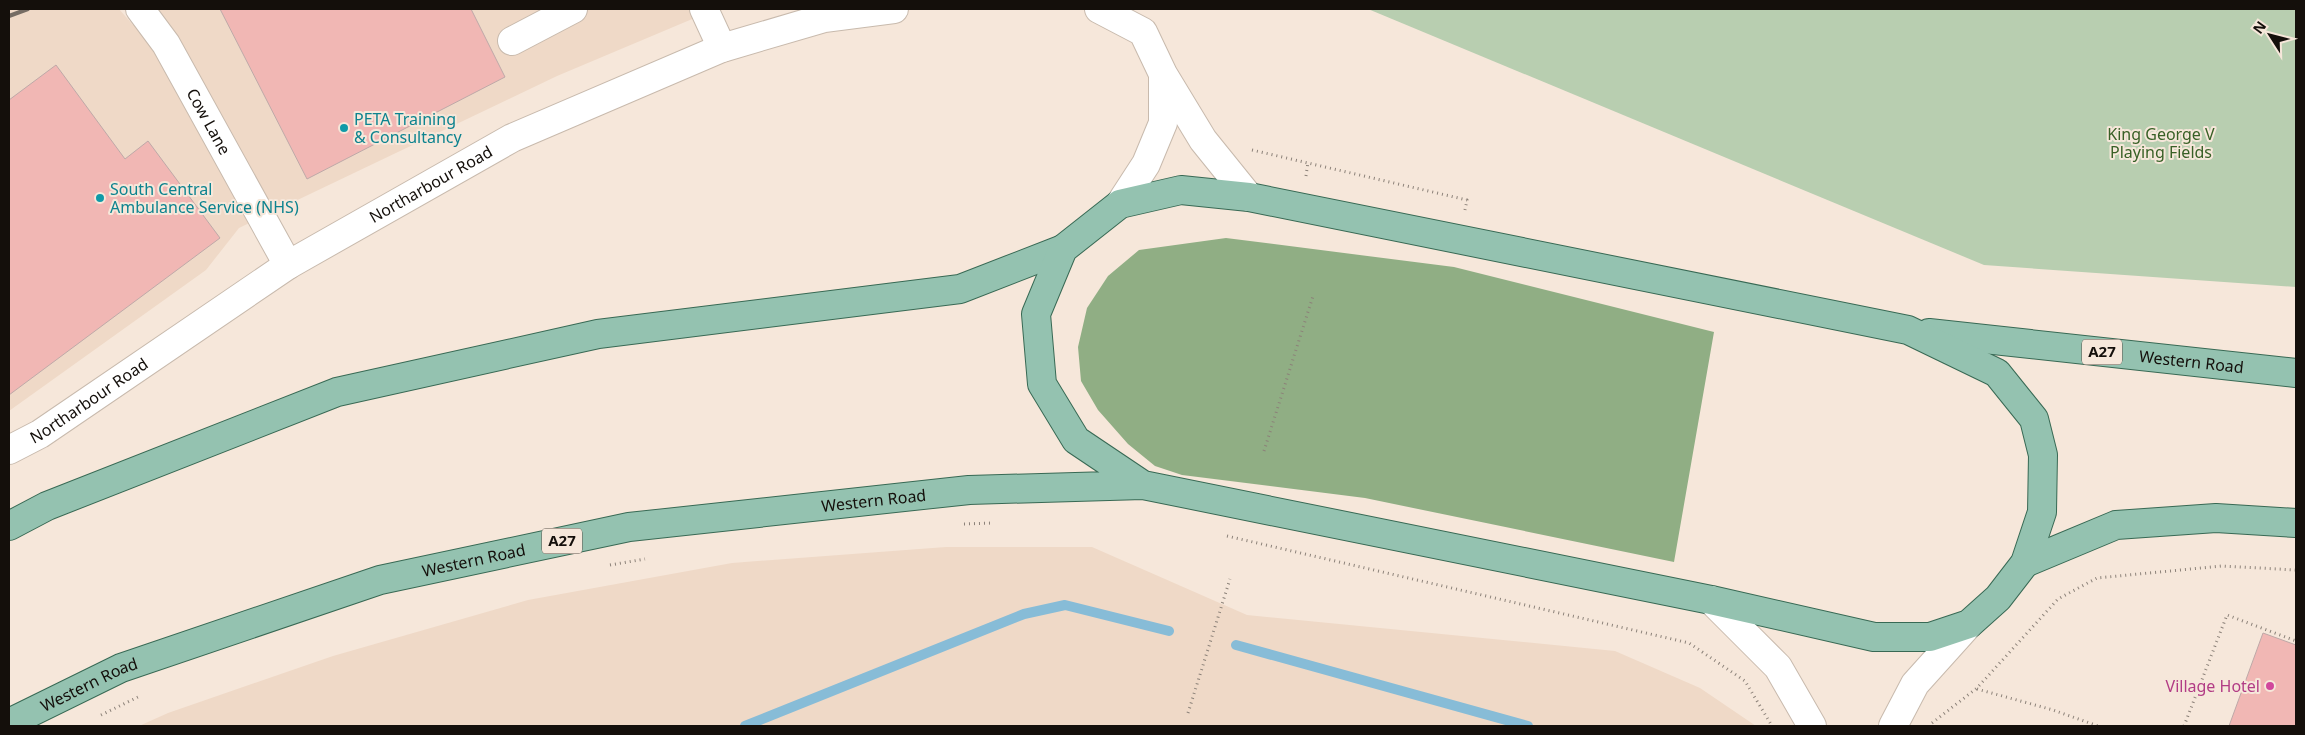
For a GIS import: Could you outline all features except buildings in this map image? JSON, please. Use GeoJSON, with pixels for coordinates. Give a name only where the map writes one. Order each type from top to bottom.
{"type":"FeatureCollection","features":[{"type":"Feature","properties":{"kind":"main road"},"geometry":{"type":"LineString","coordinates":[[9,526],[48,506],[337,392],[598,334],[960,289],[1063,249],[1120,204],[1181,190],[1250,197],[1908,330],[1997,373],[2034,419],[2043,455],[2042,512],[2025,563],[1998,598],[1969,624],[1930,637],[1874,637],[1711,600],[1143,486],[1076,440],[1042,384],[1036,314],[1063,249]]}},
{"type":"Feature","properties":{"kind":"main road","name":"Western Road"},"geometry":{"type":"LineString","coordinates":[[1908,330],[2296,373]]}},
{"type":"Feature","properties":{"kind":"main road","name":"Western Road"},"geometry":{"type":"LineString","coordinates":[[9,723],[122,668],[380,580],[620,529],[968,490],[1143,486]]}},
{"type":"Feature","properties":{"kind":"main road"},"geometry":{"type":"LineString","coordinates":[[2025,563],[2116,525],[2216,518],[2296,523]]}},
{"type":"Feature","properties":{"kind":"street","name":"Cow Lane"},"geometry":{"type":"LineString","coordinates":[[140,9],[166,44],[288,265]]}},
{"type":"Feature","properties":{"kind":"street"},"geometry":{"type":"LineString","coordinates":[[512,41],[573,9]]}},
{"type":"Feature","properties":{"kind":"street"},"geometry":{"type":"LineString","coordinates":[[704,9],[722,48]]}},
{"type":"Feature","properties":{"kind":"street","name":"Northarbour Road"},"geometry":{"type":"LineString","coordinates":[[9,450],[40,434],[288,265],[512,138],[722,48],[824,18],[894,9]]}},
{"type":"Feature","properties":{"kind":"street"},"geometry":{"type":"LineString","coordinates":[[1099,9],[1143,32],[1163,74],[1202,140],[1250,197]]}},
{"type":"Feature","properties":{"kind":"street"},"geometry":{"type":"LineString","coordinates":[[1120,204],[1146,164],[1163,124],[1163,74]]}},
{"type":"Feature","properties":{"kind":"street"},"geometry":{"type":"LineString","coordinates":[[1711,600],[1778,667],[1812,726]]}},
{"type":"Feature","properties":{"kind":"street"},"geometry":{"type":"LineString","coordinates":[[1893,726],[1915,684],[1969,624]]}},
{"type":"Feature","properties":{"kind":"path"},"geometry":{"type":"LineString","coordinates":[[1250,150],[1467,200],[1464,213]]}},
{"type":"Feature","properties":{"kind":"path"},"geometry":{"type":"LineString","coordinates":[[1308,162],[1306,176],[1315,178]]}},
{"type":"Feature","properties":{"kind":"path"},"geometry":{"type":"LineString","coordinates":[[1264,451],[1313,296]]}},
{"type":"Feature","properties":{"kind":"path"},"geometry":{"type":"LineString","coordinates":[[954,524],[994,523]]}},
{"type":"Feature","properties":{"kind":"path"},"geometry":{"type":"LineString","coordinates":[[1222,535],[1689,643],[1745,681],[1772,726]]}},
{"type":"Feature","properties":{"kind":"path"},"geometry":{"type":"LineString","coordinates":[[607,566],[646,558]]}},
{"type":"Feature","properties":{"kind":"path"},"geometry":{"type":"LineString","coordinates":[[1927,726],[1977,688],[2058,598],[2096,578],[2222,566],[2296,570]]}},
{"type":"Feature","properties":{"kind":"path"},"geometry":{"type":"LineString","coordinates":[[1188,713],[1230,579]]}},
{"type":"Feature","properties":{"kind":"path"},"geometry":{"type":"LineString","coordinates":[[2184,726],[2227,616],[2296,641]]}},
{"type":"Feature","properties":{"kind":"path"},"geometry":{"type":"LineString","coordinates":[[1977,688],[2053,710],[2098,726]]}},
{"type":"Feature","properties":{"kind":"path"},"geometry":{"type":"LineString","coordinates":[[95,718],[147,693]]}},
{"type":"Feature","properties":{"kind":"shaded area"},"geometry":{"type":"Polygon","coordinates":[[[9,9],[119,9],[133,25],[158,13],[156,9],[716,9],[557,76],[239,228],[206,270],[9,411],[9,9]]]}},
{"type":"Feature","properties":{"kind":"shaded area"},"geometry":{"type":"Polygon","coordinates":[[[946,547],[1092,547],[1247,615],[1615,651],[1700,688],[1756,726],[139,726],[168,713],[333,656],[528,600],[732,563],[946,547]]]}},
{"type":"Feature","properties":{"kind":"green space","name":"King George V Playing Fields"},"geometry":{"type":"Polygon","coordinates":[[[1368,9],[2296,9],[2296,287],[1984,265],[1368,9]]]}},
{"type":"Feature","properties":{"kind":"green space"},"geometry":{"type":"Polygon","coordinates":[[[1226,238],[1454,267],[1714,332],[1674,562],[1365,498],[1182,475],[1155,466],[1128,444],[1098,410],[1081,381],[1078,347],[1087,308],[1108,276],[1139,250],[1226,238]]]}},
{"type":"Feature","properties":{"kind":"waterway"},"geometry":{"type":"LineString","coordinates":[[745,726],[1024,614],[1065,605],[1169,631]]}},
{"type":"Feature","properties":{"kind":"waterway"},"geometry":{"type":"LineString","coordinates":[[1236,645],[1528,726]]}},
{"type":"Feature","properties":{"kind":"railway"},"geometry":{"type":"LineString","coordinates":[[9,16],[28,9]]}},
{"type":"Feature","properties":{"kind":"place","name":"PETA Training & Consultancy"},"geometry":{"type":"Point","coordinates":[344,128]}},
{"type":"Feature","properties":{"kind":"place","name":"South Central Ambulance Service (NHS)"},"geometry":{"type":"Point","coordinates":[100,198]}},
{"type":"Feature","properties":{"kind":"place","name":"Village Hotel"},"geometry":{"type":"Point","coordinates":[2270,686]}}]}
